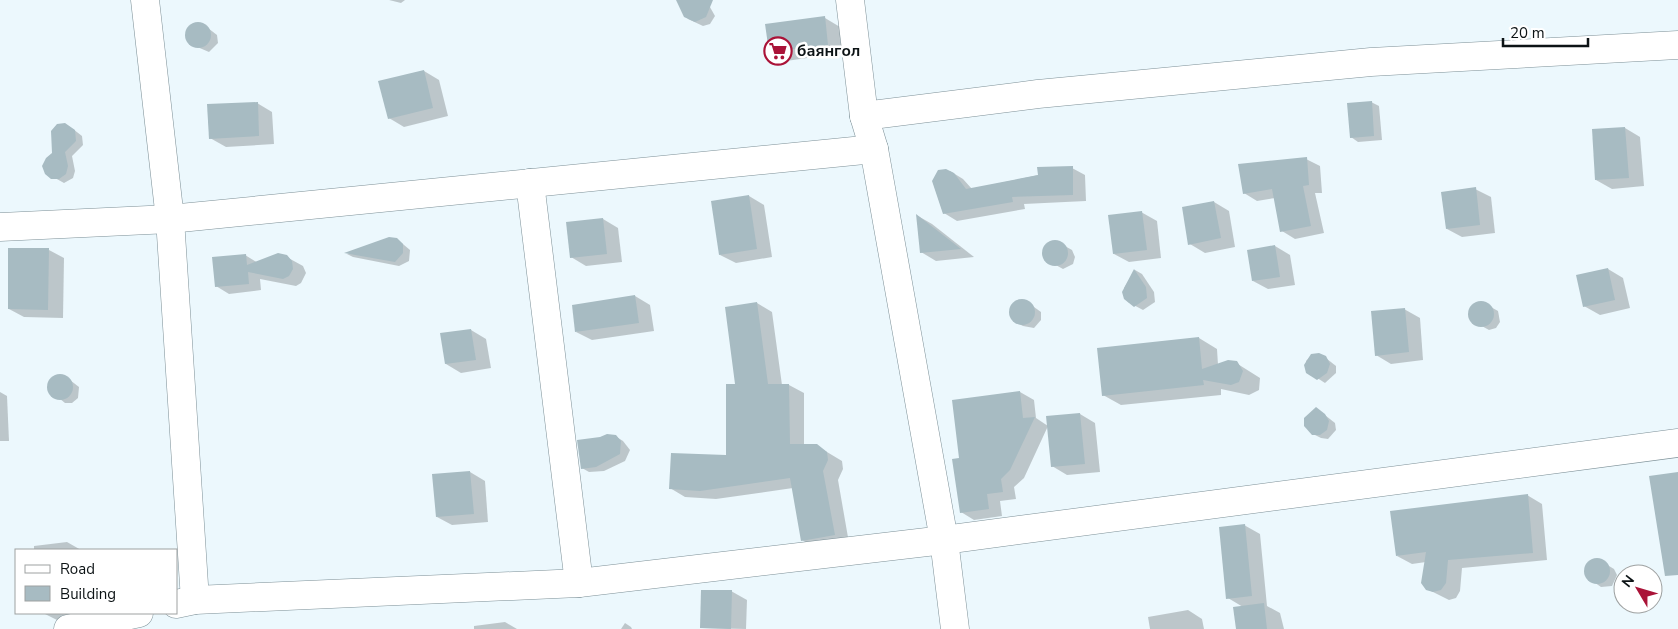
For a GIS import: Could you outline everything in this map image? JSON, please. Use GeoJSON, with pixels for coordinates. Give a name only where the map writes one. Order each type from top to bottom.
{"type":"FeatureCollection","features":[{"type":"Feature","properties":{"kind":"street"},"geometry":{"type":"LineString","coordinates":[[145,0],[170,219],[186,602],[579,583],[944,540],[1678,443]]}},
{"type":"Feature","properties":{"kind":"street"},"geometry":{"type":"LineString","coordinates":[[850,0],[864,116],[874,149],[944,540],[955,629]]}},
{"type":"Feature","properties":{"kind":"street"},"geometry":{"type":"LineString","coordinates":[[864,116],[1038,94],[1371,62],[1678,45]]}},
{"type":"Feature","properties":{"kind":"street"},"geometry":{"type":"LineString","coordinates":[[0,227],[170,219],[874,149]]}},
{"type":"Feature","properties":{"kind":"street"},"geometry":{"type":"LineString","coordinates":[[530,183],[579,583]]}},
{"type":"Feature","properties":{"kind":"street"},"geometry":{"type":"LineString","coordinates":[[68,629],[136,614]]}},
{"type":"Feature","properties":{"kind":"building"},"geometry":{"type":"Polygon","coordinates":[[[676,0],[713,0],[706,17],[695,22],[684,17],[676,0]]]}},
{"type":"Feature","properties":{"kind":"building"},"geometry":{"type":"Polygon","coordinates":[[[825,16],[828,45],[769,52],[765,24],[825,16]]]}},
{"type":"Feature","properties":{"kind":"building"},"geometry":{"type":"Polygon","coordinates":[[[198,22],[207,26],[211,35],[207,44],[198,48],[189,44],[185,35],[189,26],[198,22]]]}},
{"type":"Feature","properties":{"kind":"building"},"geometry":{"type":"Polygon","coordinates":[[[424,70],[433,108],[388,119],[378,81],[424,70]]]}},
{"type":"Feature","properties":{"kind":"building"},"geometry":{"type":"Polygon","coordinates":[[[1372,101],[1374,136],[1350,138],[1347,103],[1372,101]]]}},
{"type":"Feature","properties":{"kind":"building"},"geometry":{"type":"Polygon","coordinates":[[[258,102],[259,136],[209,139],[207,104],[258,102]]]}},
{"type":"Feature","properties":{"kind":"building"},"geometry":{"type":"Polygon","coordinates":[[[65,123],[75,130],[76,141],[65,152],[68,166],[66,174],[59,179],[51,179],[45,174],[42,166],[46,158],[52,153],[51,131],[57,124],[65,123]]]}},
{"type":"Feature","properties":{"kind":"building"},"geometry":{"type":"Polygon","coordinates":[[[1625,127],[1629,178],[1595,180],[1592,129],[1625,127]]]}},
{"type":"Feature","properties":{"kind":"building"},"geometry":{"type":"Polygon","coordinates":[[[1307,157],[1309,185],[1303,186],[1311,226],[1280,232],[1272,189],[1243,194],[1238,164],[1307,157]]]}},
{"type":"Feature","properties":{"kind":"building"},"geometry":{"type":"Polygon","coordinates":[[[1073,166],[1073,195],[1012,197],[1013,202],[943,214],[932,181],[938,170],[946,169],[954,173],[966,189],[1038,175],[1037,167],[1073,166]]]}},
{"type":"Feature","properties":{"kind":"building"},"geometry":{"type":"Polygon","coordinates":[[[1476,187],[1480,225],[1446,229],[1441,192],[1476,187]]]}},
{"type":"Feature","properties":{"kind":"building"},"geometry":{"type":"Polygon","coordinates":[[[749,195],[757,249],[719,255],[711,201],[749,195]]]}},
{"type":"Feature","properties":{"kind":"building"},"geometry":{"type":"Polygon","coordinates":[[[1214,201],[1221,238],[1188,245],[1182,207],[1214,201]]]}},
{"type":"Feature","properties":{"kind":"building"},"geometry":{"type":"Polygon","coordinates":[[[1142,211],[1147,250],[1113,254],[1108,215],[1142,211]]]}},
{"type":"Feature","properties":{"kind":"building"},"geometry":{"type":"Polygon","coordinates":[[[916,214],[961,249],[920,253],[916,214]]]}},
{"type":"Feature","properties":{"kind":"building"},"geometry":{"type":"Polygon","coordinates":[[[603,218],[607,254],[570,258],[566,222],[603,218]]]}},
{"type":"Feature","properties":{"kind":"building"},"geometry":{"type":"Polygon","coordinates":[[[389,237],[397,238],[403,244],[403,253],[395,262],[344,253],[389,237]]]}},
{"type":"Feature","properties":{"kind":"building"},"geometry":{"type":"Polygon","coordinates":[[[1055,240],[1064,244],[1068,253],[1064,262],[1055,266],[1046,262],[1042,253],[1046,244],[1055,240]]]}},
{"type":"Feature","properties":{"kind":"building"},"geometry":{"type":"Polygon","coordinates":[[[1275,245],[1280,277],[1252,281],[1247,250],[1275,245]]]}},
{"type":"Feature","properties":{"kind":"building"},"geometry":{"type":"Polygon","coordinates":[[[8,248],[49,248],[48,310],[8,309],[8,248]]]}},
{"type":"Feature","properties":{"kind":"building"},"geometry":{"type":"Polygon","coordinates":[[[278,253],[287,255],[292,261],[293,269],[289,276],[283,279],[248,272],[249,284],[215,287],[212,257],[246,254],[247,265],[278,253]]]}},
{"type":"Feature","properties":{"kind":"building"},"geometry":{"type":"Polygon","coordinates":[[[1608,268],[1615,300],[1583,307],[1576,275],[1608,268]]]}},
{"type":"Feature","properties":{"kind":"building"},"geometry":{"type":"Polygon","coordinates":[[[1134,269],[1146,287],[1147,298],[1134,307],[1124,299],[1122,292],[1134,269]]]}},
{"type":"Feature","properties":{"kind":"building"},"geometry":{"type":"Polygon","coordinates":[[[635,295],[639,323],[575,332],[572,305],[635,295]]]}},
{"type":"Feature","properties":{"kind":"building"},"geometry":{"type":"Polygon","coordinates":[[[1022,299],[1031,303],[1035,312],[1031,321],[1022,325],[1013,321],[1009,312],[1013,303],[1022,299]]]}},
{"type":"Feature","properties":{"kind":"building"},"geometry":{"type":"Polygon","coordinates":[[[1481,301],[1490,305],[1494,314],[1490,323],[1481,327],[1472,323],[1468,314],[1472,305],[1481,301]]]}},
{"type":"Feature","properties":{"kind":"building"},"geometry":{"type":"Polygon","coordinates":[[[757,302],[768,384],[789,384],[790,444],[817,444],[827,452],[828,460],[823,471],[835,535],[801,541],[790,478],[700,491],[669,489],[671,453],[726,455],[726,384],[735,384],[725,307],[757,302]]]}},
{"type":"Feature","properties":{"kind":"building"},"geometry":{"type":"Polygon","coordinates":[[[1405,308],[1409,352],[1375,356],[1371,311],[1405,308]]]}},
{"type":"Feature","properties":{"kind":"building"},"geometry":{"type":"Polygon","coordinates":[[[471,329],[476,360],[445,364],[440,333],[471,329]]]}},
{"type":"Feature","properties":{"kind":"building"},"geometry":{"type":"Polygon","coordinates":[[[1199,337],[1202,369],[1228,360],[1237,361],[1243,371],[1239,382],[1231,385],[1203,380],[1204,385],[1102,396],[1097,348],[1199,337]]]}},
{"type":"Feature","properties":{"kind":"building"},"geometry":{"type":"Polygon","coordinates":[[[1319,353],[1326,356],[1330,364],[1327,373],[1317,380],[1306,373],[1304,365],[1311,354],[1319,353]]]}},
{"type":"Feature","properties":{"kind":"building"},"geometry":{"type":"Polygon","coordinates":[[[60,374],[69,378],[73,387],[69,396],[60,400],[51,396],[47,387],[51,378],[60,374]]]}},
{"type":"Feature","properties":{"kind":"building"},"geometry":{"type":"Polygon","coordinates":[[[1020,391],[1023,418],[1035,417],[1010,470],[1001,479],[1003,492],[987,494],[989,509],[960,513],[952,459],[959,458],[952,400],[1020,391]]]}},
{"type":"Feature","properties":{"kind":"building"},"geometry":{"type":"Polygon","coordinates":[[[1316,407],[1325,414],[1329,421],[1327,430],[1320,435],[1312,435],[1304,426],[1304,418],[1316,407]]]}},
{"type":"Feature","properties":{"kind":"building"},"geometry":{"type":"Polygon","coordinates":[[[1080,413],[1085,464],[1051,467],[1046,416],[1080,413]]]}},
{"type":"Feature","properties":{"kind":"building"},"geometry":{"type":"Polygon","coordinates":[[[607,434],[616,435],[621,441],[620,454],[596,467],[581,469],[577,440],[600,437],[607,434]]]}},
{"type":"Feature","properties":{"kind":"building"},"geometry":{"type":"Polygon","coordinates":[[[470,471],[474,514],[436,517],[432,474],[470,471]]]}},
{"type":"Feature","properties":{"kind":"building"},"geometry":{"type":"Polygon","coordinates":[[[1678,472],[1678,575],[1665,576],[1649,476],[1678,472]]]}},
{"type":"Feature","properties":{"kind":"building"},"geometry":{"type":"Polygon","coordinates":[[[1528,494],[1533,553],[1448,560],[1446,583],[1441,590],[1433,592],[1426,590],[1421,583],[1426,552],[1396,556],[1390,511],[1528,494]]]}},
{"type":"Feature","properties":{"kind":"building"},"geometry":{"type":"Polygon","coordinates":[[[1245,524],[1252,596],[1226,599],[1219,527],[1245,524]]]}},
{"type":"Feature","properties":{"kind":"building"},"geometry":{"type":"Polygon","coordinates":[[[1597,558],[1606,562],[1610,571],[1606,580],[1597,584],[1588,580],[1584,571],[1588,562],[1597,558]]]}},
{"type":"Feature","properties":{"kind":"building"},"geometry":{"type":"Polygon","coordinates":[[[701,590],[732,590],[731,629],[700,628],[701,590]]]}},
{"type":"Feature","properties":{"kind":"building"},"geometry":{"type":"Polygon","coordinates":[[[1264,603],[1267,629],[1236,629],[1233,607],[1264,603]]]}},
{"type":"Feature","properties":{"kind":"place","name":"баянгол"},"geometry":{"type":"Point","coordinates":[778,51]}}]}
